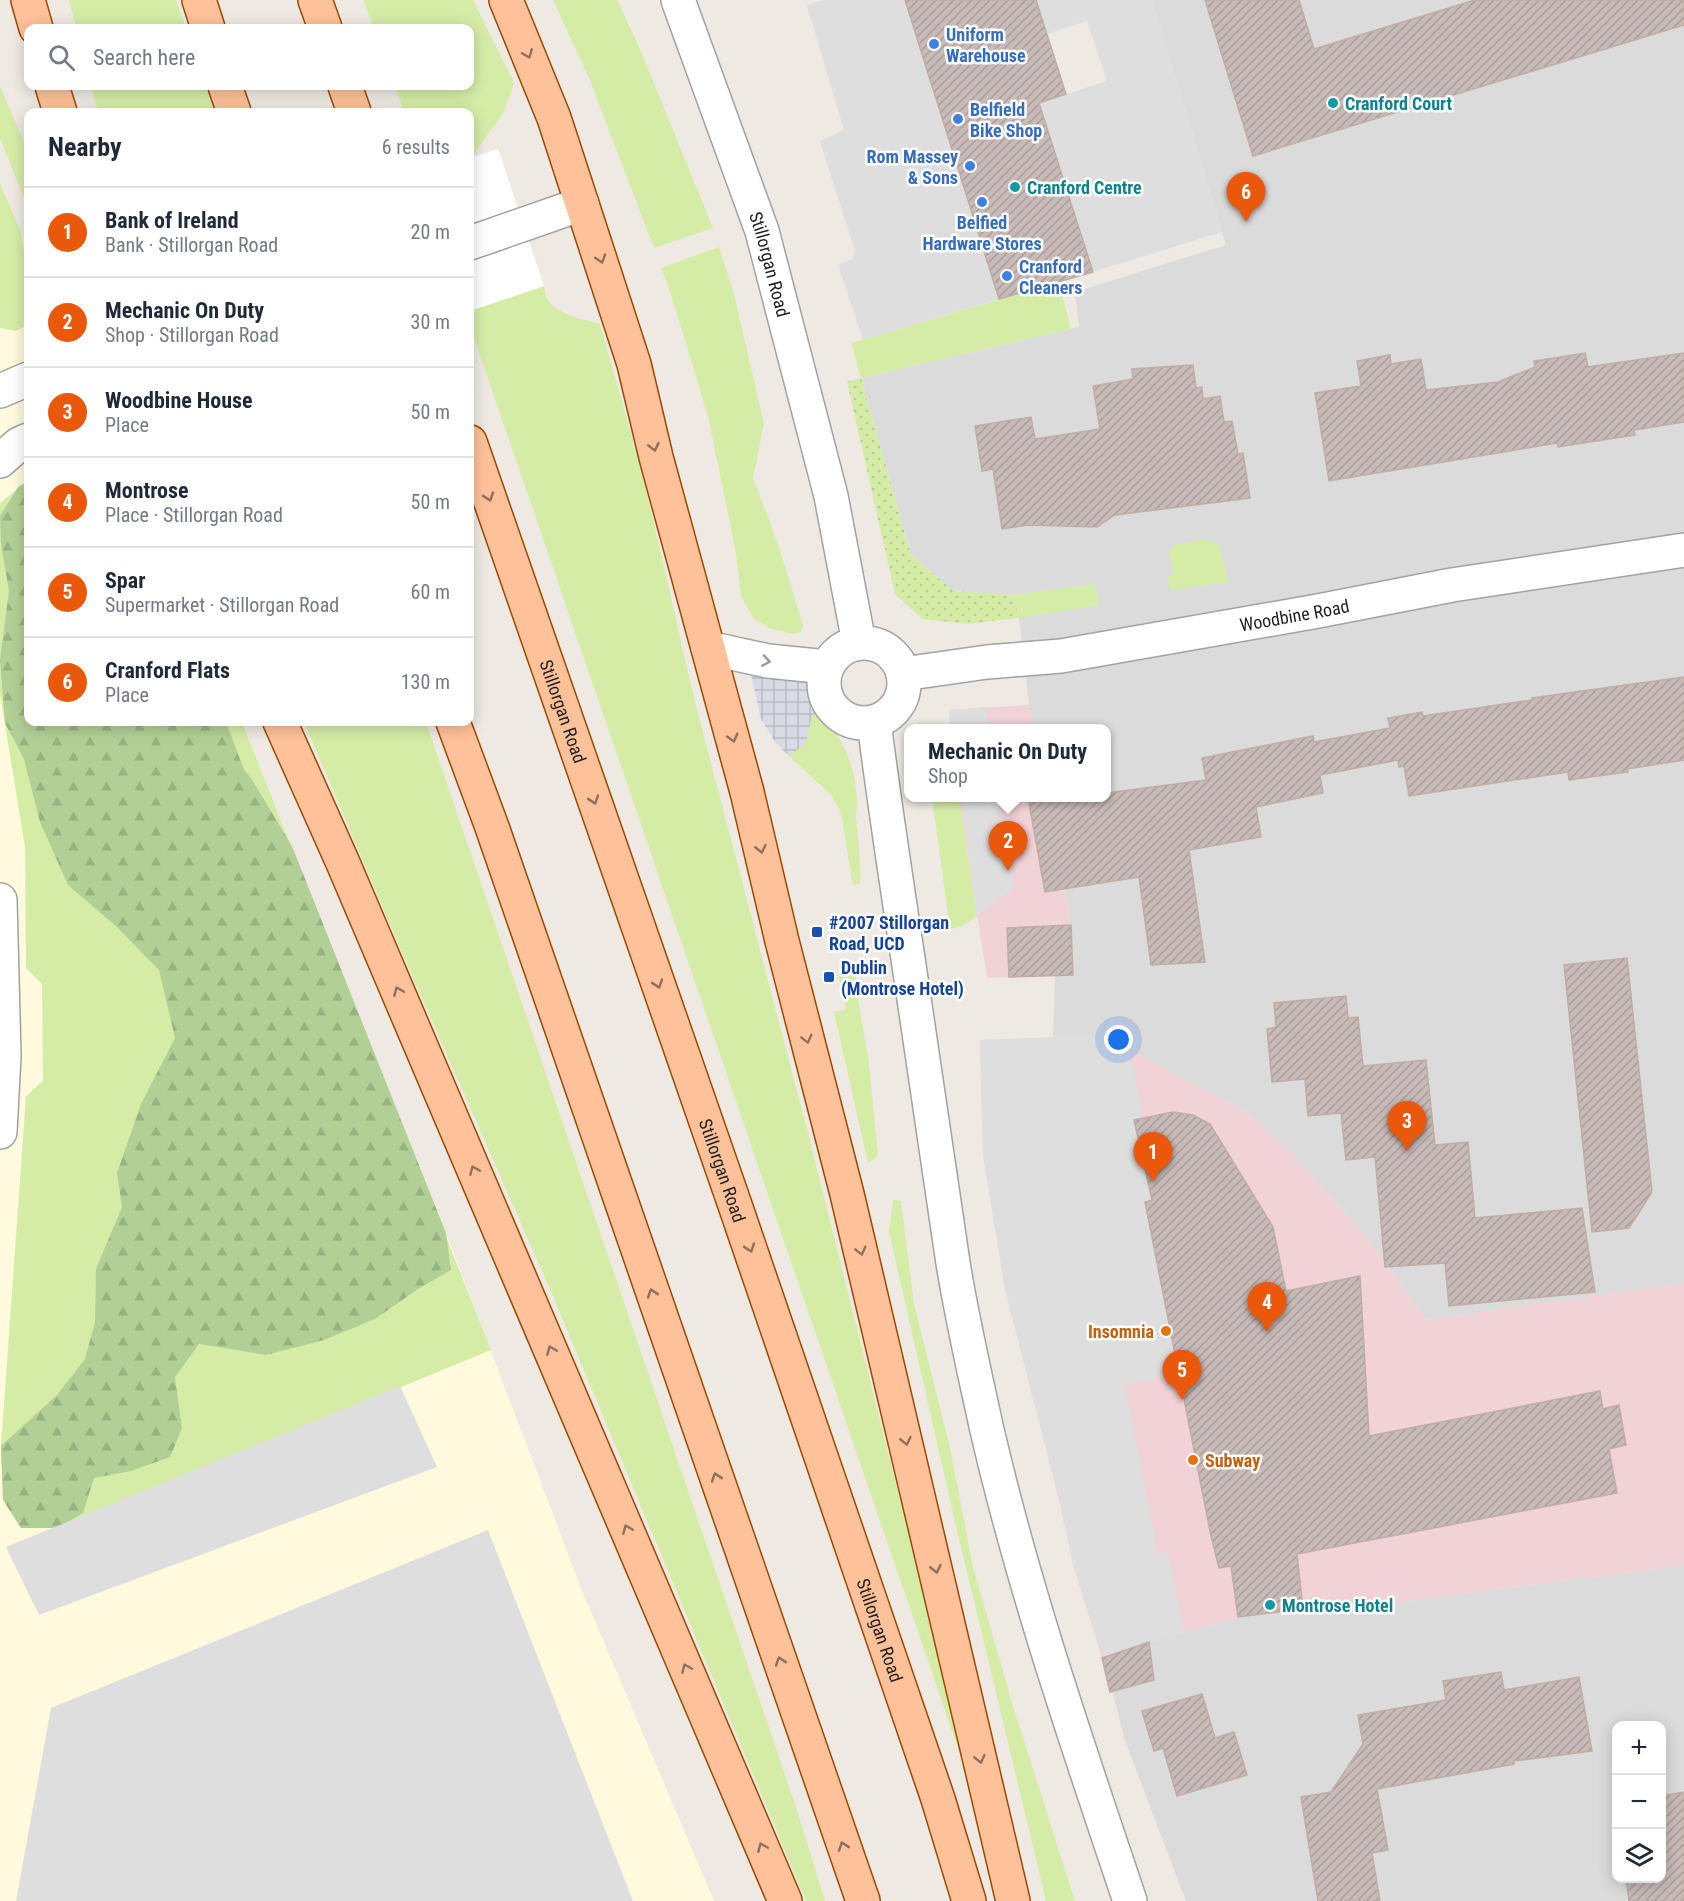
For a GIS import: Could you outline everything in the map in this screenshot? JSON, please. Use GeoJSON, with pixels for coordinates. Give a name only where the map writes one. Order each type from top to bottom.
{"type":"FeatureCollection","features":[{"type":"Feature","properties":{"kind":"main road"},"geometry":{"type":"LineString","coordinates":[[28,0],[35,24]]}},
{"type":"Feature","properties":{"kind":"main road"},"geometry":{"type":"LineString","coordinates":[[199,0],[207,24]]}},
{"type":"Feature","properties":{"kind":"main road"},"geometry":{"type":"LineString","coordinates":[[315,0],[324,24]]}},
{"type":"Feature","properties":{"kind":"main road"},"geometry":{"type":"LineString","coordinates":[[506,0],[554,118],[634,363],[656,457],[747,792],[782,941],[847,1194],[1013,1901]]}},
{"type":"Feature","properties":{"kind":"main road"},"geometry":{"type":"LineString","coordinates":[[53,90],[59,108]]}},
{"type":"Feature","properties":{"kind":"main road"},"geometry":{"type":"LineString","coordinates":[[226,90],[233,108]]}},
{"type":"Feature","properties":{"kind":"main road"},"geometry":{"type":"LineString","coordinates":[[346,90],[353,108]]}},
{"type":"Feature","properties":{"kind":"main road","name":"Stillorgan Road"},"geometry":{"type":"LineString","coordinates":[[474,453],[763,1286],[938,1799],[969,1901]]}},
{"type":"Feature","properties":{"kind":"main road"},"geometry":{"type":"LineString","coordinates":[[282,726],[343,863],[785,1901]]}},
{"type":"Feature","properties":{"kind":"main road"},"geometry":{"type":"LineString","coordinates":[[454,726],[492,827],[862,1901]]}},
{"type":"Feature","properties":{"kind":"street","name":"Stillorgan Road"},"geometry":{"type":"LineString","coordinates":[[678,0],[762,231],[831,496],[859,643]]}},
{"type":"Feature","properties":{"kind":"street"},"geometry":{"type":"LineString","coordinates":[[474,242],[582,204]]}},
{"type":"Feature","properties":{"kind":"street"},"geometry":{"type":"LineString","coordinates":[[0,391],[24,382]]}},
{"type":"Feature","properties":{"kind":"street"},"geometry":{"type":"LineString","coordinates":[[0,461],[24,442]]}},
{"type":"Feature","properties":{"kind":"street","name":"Woodbine Road"},"geometry":{"type":"LineString","coordinates":[[903,674],[987,662],[1061,656],[1452,585],[1684,550]]}},
{"type":"Feature","properties":{"kind":"street"},"geometry":{"type":"LineString","coordinates":[[859,643],[871,643],[882,647],[899,663],[904,686],[901,699],[890,713],[874,722],[861,724],[849,720],[833,709],[825,692],[824,680],[827,667],[836,654],[847,647],[859,643]]}},
{"type":"Feature","properties":{"kind":"street"},"geometry":{"type":"LineString","coordinates":[[708,648],[768,662],[827,667]]}},
{"type":"Feature","properties":{"kind":"street"},"geometry":{"type":"LineString","coordinates":[[874,722],[888,837],[919,1029],[953,1266],[987,1431],[1032,1601],[1130,1901]]}},
{"type":"Feature","properties":{"kind":"street"},"geometry":{"type":"LineString","coordinates":[[0,900],[4,1056],[0,1132]]}},
{"type":"Feature","properties":{"kind":"shaded area"},"geometry":{"type":"Polygon","coordinates":[[[824,0],[905,0],[999,299],[863,340],[838,265],[852,259],[855,251],[820,141],[844,130],[807,5],[824,0]]]}},
{"type":"Feature","properties":{"kind":"shaded area"},"geometry":{"type":"Polygon","coordinates":[[[1036,0],[1152,0],[1222,232],[1093,272],[1039,103],[1107,81],[1087,21],[1047,34],[1036,0]]]}},
{"type":"Feature","properties":{"kind":"shaded area"},"geometry":{"type":"Polygon","coordinates":[[[1152,0],[1684,0],[1684,1284],[1426,1320],[1367,1238],[1293,1154],[1249,1114],[1130,1050],[1089,1036],[1053,1037],[1055,975],[1071,925],[1050,802],[1111,802],[1111,724],[1033,724],[1019,618],[1013,595],[954,591],[911,555],[861,378],[1079,327],[1075,292],[1226,245],[1152,0]]]}},
{"type":"Feature","properties":{"kind":"shaded area"},"geometry":{"type":"Polygon","coordinates":[[[0,257],[24,319],[24,726],[244,726],[446,1233],[581,1588],[714,1901],[0,1901],[0,257]]]}},
{"type":"Feature","properties":{"kind":"shaded area"},"geometry":{"type":"Polygon","coordinates":[[[751,675],[807,675],[820,711],[812,716],[806,743],[789,756],[775,742],[761,719],[751,675]]]}},
{"type":"Feature","properties":{"kind":"shaded area"},"geometry":{"type":"Polygon","coordinates":[[[1029,705],[1033,724],[950,724],[949,710],[1029,705]]]}},
{"type":"Feature","properties":{"kind":"shaded area"},"geometry":{"type":"Polygon","coordinates":[[[985,707],[988,724],[951,724],[949,710],[985,707]]]}},
{"type":"Feature","properties":{"kind":"shaded area"},"geometry":{"type":"Polygon","coordinates":[[[960,802],[1050,802],[1071,925],[1073,975],[987,978],[960,802]]]}},
{"type":"Feature","properties":{"kind":"shaded area"},"geometry":{"type":"Polygon","coordinates":[[[962,802],[1001,802],[1015,887],[977,916],[962,802]]]}},
{"type":"Feature","properties":{"kind":"shaded area"},"geometry":{"type":"Polygon","coordinates":[[[1089,1036],[1130,1050],[1249,1114],[1293,1154],[1367,1238],[1426,1320],[1684,1283],[1684,1565],[1398,1602],[1303,1609],[1238,1617],[1102,1658],[1073,1564],[1005,1289],[983,1154],[980,1040],[1089,1036]]]}},
{"type":"Feature","properties":{"kind":"shaded area"},"geometry":{"type":"Polygon","coordinates":[[[1089,1036],[1130,1050],[1143,1118],[1134,1120],[1152,1200],[1145,1202],[1178,1374],[1125,1385],[1158,1554],[1168,1552],[1184,1632],[1103,1657],[1073,1564],[1005,1289],[983,1154],[980,1040],[1089,1036]]]}},
{"type":"Feature","properties":{"kind":"shaded area"},"geometry":{"type":"Polygon","coordinates":[[[400,1386],[437,1467],[39,1615],[6,1547],[400,1386]]]}},
{"type":"Feature","properties":{"kind":"shaded area"},"geometry":{"type":"Polygon","coordinates":[[[488,1530],[633,1901],[16,1901],[51,1708],[488,1530]]]}},
{"type":"Feature","properties":{"kind":"shaded area"},"geometry":{"type":"Polygon","coordinates":[[[1684,1565],[1684,1901],[1186,1901],[1124,1738],[1102,1658],[1238,1617],[1303,1609],[1398,1602],[1684,1565]]]}},
{"type":"Feature","properties":{"kind":"green space"},"geometry":{"type":"Polygon","coordinates":[[[69,0],[176,0],[185,24],[75,24],[69,0]]]}},
{"type":"Feature","properties":{"kind":"green space"},"geometry":{"type":"Polygon","coordinates":[[[363,0],[473,0],[514,83],[504,112],[474,154],[474,108],[403,108],[396,90],[474,90],[474,24],[372,24],[363,0]]]}},
{"type":"Feature","properties":{"kind":"green space"},"geometry":{"type":"Polygon","coordinates":[[[553,0],[617,0],[640,49],[713,228],[654,248],[589,78],[553,0]]]}},
{"type":"Feature","properties":{"kind":"green space"},"geometry":{"type":"Polygon","coordinates":[[[0,86],[24,143],[24,198],[0,138],[0,86]]]}},
{"type":"Feature","properties":{"kind":"green space"},"geometry":{"type":"Polygon","coordinates":[[[92,90],[208,90],[214,108],[97,108],[92,90]]]}},
{"type":"Feature","properties":{"kind":"green space"},"geometry":{"type":"Polygon","coordinates":[[[0,183],[20,230],[24,252],[24,327],[16,331],[0,328],[0,183]]]}},
{"type":"Feature","properties":{"kind":"green space"},"geometry":{"type":"Polygon","coordinates":[[[719,247],[733,290],[764,423],[753,478],[777,541],[803,625],[801,632],[792,634],[769,628],[754,619],[741,596],[736,553],[708,416],[661,268],[719,247]]]}},
{"type":"Feature","properties":{"kind":"green space"},"geometry":{"type":"Polygon","coordinates":[[[1059,282],[1071,329],[861,378],[851,343],[1059,282]]]}},
{"type":"Feature","properties":{"kind":"green space"},"geometry":{"type":"Polygon","coordinates":[[[544,286],[552,305],[571,316],[600,324],[644,480],[695,702],[809,1137],[918,1572],[945,1665],[962,1736],[963,1763],[474,338],[474,310],[544,286]]]}},
{"type":"Feature","properties":{"kind":"green space"},"geometry":{"type":"Polygon","coordinates":[[[861,378],[911,555],[954,591],[1013,595],[1019,618],[967,624],[922,619],[895,594],[847,382],[861,378]]]}},
{"type":"Feature","properties":{"kind":"green space"},"geometry":{"type":"Polygon","coordinates":[[[24,483],[24,726],[228,726],[244,770],[292,846],[446,1233],[451,1270],[418,1289],[375,1319],[324,1340],[266,1355],[199,1344],[175,1377],[182,1428],[170,1457],[131,1471],[94,1478],[83,1513],[58,1528],[21,1528],[3,1500],[1,1446],[57,1395],[85,1359],[95,1322],[96,1269],[122,1207],[117,1173],[141,1104],[175,1038],[159,970],[118,928],[68,885],[40,822],[24,759],[5,723],[0,660],[9,591],[1,544],[0,516],[18,487],[24,483]]]}},
{"type":"Feature","properties":{"kind":"green space"},"geometry":{"type":"Polygon","coordinates":[[[24,484],[24,726],[244,726],[491,1350],[58,1528],[21,1528],[3,1500],[1,1446],[26,1096],[43,1081],[42,984],[26,968],[25,847],[0,694],[0,503],[24,484]]]}},
{"type":"Feature","properties":{"kind":"green space"},"geometry":{"type":"Polygon","coordinates":[[[1206,539],[1220,546],[1228,582],[1171,590],[1167,577],[1174,575],[1169,553],[1173,545],[1206,539]]]}},
{"type":"Feature","properties":{"kind":"green space"},"geometry":{"type":"Polygon","coordinates":[[[1095,584],[1099,605],[1019,618],[1013,595],[1095,584]]]}},
{"type":"Feature","properties":{"kind":"green space"},"geometry":{"type":"Polygon","coordinates":[[[820,711],[841,742],[854,774],[860,883],[853,886],[841,813],[832,796],[789,756],[805,743],[812,716],[820,711]]]}},
{"type":"Feature","properties":{"kind":"green space"},"geometry":{"type":"Polygon","coordinates":[[[306,726],[427,726],[797,1810],[825,1901],[806,1901],[550,1289],[406,962],[306,726]]]}},
{"type":"Feature","properties":{"kind":"green space"},"geometry":{"type":"Polygon","coordinates":[[[933,802],[960,802],[977,916],[961,927],[950,929],[933,802]]]}},
{"type":"Feature","properties":{"kind":"green space"},"geometry":{"type":"Polygon","coordinates":[[[856,975],[869,1063],[878,1156],[868,1163],[834,1012],[846,1009],[839,977],[856,975]]]}},
{"type":"Feature","properties":{"kind":"green space"},"geometry":{"type":"Polygon","coordinates":[[[893,1200],[901,1201],[914,1304],[950,1448],[973,1567],[1013,1706],[1075,1901],[1046,1901],[955,1522],[889,1232],[893,1200]]]}},
{"type":"Feature","properties":{"kind":"pier"},"geometry":{"type":"Polygon","coordinates":[[[498,149],[544,286],[474,310],[474,157],[498,149]]]}},
{"type":"Feature","properties":{"kind":"building","name":"Cranford Centre"},"geometry":{"type":"Polygon","coordinates":[[[905,0],[1036,0],[1066,94],[1039,103],[1093,272],[999,299],[905,0]]]}},
{"type":"Feature","properties":{"kind":"building","name":"Cranford Court"},"geometry":{"type":"Polygon","coordinates":[[[1205,0],[1299,0],[1314,49],[1475,0],[1684,0],[1684,25],[1253,156],[1205,0]]]}},
{"type":"Feature","properties":{"kind":"building"},"geometry":{"type":"Polygon","coordinates":[[[1585,353],[1588,367],[1684,353],[1684,422],[1634,430],[1635,435],[1558,447],[1557,443],[1329,481],[1315,393],[1361,386],[1357,361],[1390,355],[1391,364],[1421,359],[1426,390],[1498,382],[1535,367],[1534,361],[1585,353]]]}},
{"type":"Feature","properties":{"kind":"building"},"geometry":{"type":"Polygon","coordinates":[[[1193,365],[1196,388],[1202,387],[1203,399],[1220,396],[1224,422],[1232,421],[1238,454],[1243,453],[1250,498],[1115,515],[1097,527],[1028,525],[1002,529],[993,469],[982,471],[975,426],[1031,417],[1035,439],[1100,429],[1093,386],[1133,379],[1132,369],[1193,365]]]}},
{"type":"Feature","properties":{"kind":"building"},"geometry":{"type":"Polygon","coordinates":[[[1684,677],[1684,760],[1627,769],[1628,772],[1569,780],[1568,772],[1409,796],[1404,766],[1399,767],[1398,760],[1320,775],[1323,793],[1256,807],[1261,837],[1189,850],[1205,962],[1151,965],[1139,877],[1045,892],[1029,802],[1111,802],[1111,792],[1206,780],[1202,758],[1313,736],[1314,742],[1390,728],[1388,718],[1422,712],[1423,716],[1532,700],[1532,698],[1684,677]]]}},
{"type":"Feature","properties":{"kind":"building"},"geometry":{"type":"Polygon","coordinates":[[[1071,925],[1073,975],[1009,977],[1007,928],[1071,925]]]}},
{"type":"Feature","properties":{"kind":"building"},"geometry":{"type":"Polygon","coordinates":[[[1627,958],[1652,1192],[1629,1228],[1592,1232],[1564,965],[1627,958]]]}},
{"type":"Feature","properties":{"kind":"building"},"geometry":{"type":"Polygon","coordinates":[[[1346,996],[1348,1018],[1358,1017],[1363,1066],[1426,1060],[1435,1145],[1468,1142],[1475,1218],[1582,1208],[1595,1292],[1449,1306],[1445,1263],[1385,1267],[1375,1157],[1346,1160],[1341,1113],[1308,1116],[1305,1079],[1272,1082],[1267,1029],[1276,1027],[1274,1003],[1346,996]]]}},
{"type":"Feature","properties":{"kind":"building"},"geometry":{"type":"Polygon","coordinates":[[[1173,1112],[1193,1115],[1210,1124],[1273,1227],[1286,1291],[1360,1276],[1369,1436],[1600,1391],[1603,1409],[1619,1405],[1626,1445],[1609,1449],[1617,1493],[1297,1554],[1303,1609],[1238,1617],[1231,1566],[1219,1568],[1211,1536],[1145,1202],[1152,1200],[1134,1120],[1173,1112]]]}},
{"type":"Feature","properties":{"kind":"building"},"geometry":{"type":"Polygon","coordinates":[[[1149,1642],[1154,1680],[1110,1692],[1102,1658],[1149,1642]]]}},
{"type":"Feature","properties":{"kind":"building"},"geometry":{"type":"Polygon","coordinates":[[[1501,1672],[1504,1690],[1579,1677],[1592,1751],[1514,1761],[1514,1764],[1377,1789],[1388,1850],[1372,1853],[1380,1901],[1318,1901],[1301,1797],[1331,1792],[1363,1744],[1358,1715],[1446,1700],[1443,1681],[1501,1672]]]}},
{"type":"Feature","properties":{"kind":"building"},"geometry":{"type":"Polygon","coordinates":[[[1202,1694],[1215,1738],[1234,1732],[1247,1775],[1177,1796],[1163,1748],[1154,1751],[1142,1711],[1202,1694]]]}},
{"type":"Feature","properties":{"kind":"building"},"geometry":{"type":"Polygon","coordinates":[[[1684,1792],[1684,1901],[1629,1901],[1627,1883],[1666,1883],[1666,1795],[1684,1792]]]}},
{"type":"Feature","properties":{"kind":"place","name":"Uniform Warehouse"},"geometry":{"type":"Point","coordinates":[934,44]}},
{"type":"Feature","properties":{"kind":"place","name":"Cranford Court"},"geometry":{"type":"Point","coordinates":[1333,103]}},
{"type":"Feature","properties":{"kind":"place","name":"Belfield Bike Shop"},"geometry":{"type":"Point","coordinates":[958,119]}},
{"type":"Feature","properties":{"kind":"place","name":"Rom Massey & Sons"},"geometry":{"type":"Point","coordinates":[970,166]}},
{"type":"Feature","properties":{"kind":"place","name":"Cranford Centre"},"geometry":{"type":"Point","coordinates":[1015,187]}},
{"type":"Feature","properties":{"kind":"place","name":"Belfied Hardware Stores"},"geometry":{"type":"Point","coordinates":[982,202]}},
{"type":"Feature","properties":{"kind":"place","name":"Cranford Flats"},"geometry":{"type":"Point","coordinates":[1246,222]}},
{"type":"Feature","properties":{"kind":"place","name":"Cranford Cleaners"},"geometry":{"type":"Point","coordinates":[1007,276]}},
{"type":"Feature","properties":{"kind":"place","name":"Mechanic On Duty"},"geometry":{"type":"Point","coordinates":[1008,871]}},
{"type":"Feature","properties":{"kind":"place","name":"#2007 Stillorgan Road, UCD"},"geometry":{"type":"Point","coordinates":[817,932]}},
{"type":"Feature","properties":{"kind":"place","name":"Dublin (Montrose Hotel)"},"geometry":{"type":"Point","coordinates":[829,977]}},
{"type":"Feature","properties":{"kind":"place","name":"Woodbine House"},"geometry":{"type":"Point","coordinates":[1407,1151]}},
{"type":"Feature","properties":{"kind":"place","name":"Bank of Ireland"},"geometry":{"type":"Point","coordinates":[1153,1182]}},
{"type":"Feature","properties":{"kind":"place","name":"Insomnia"},"geometry":{"type":"Point","coordinates":[1166,1331]}},
{"type":"Feature","properties":{"kind":"place","name":"Montrose"},"geometry":{"type":"Point","coordinates":[1267,1332]}},
{"type":"Feature","properties":{"kind":"place","name":"Spar"},"geometry":{"type":"Point","coordinates":[1182,1400]}},
{"type":"Feature","properties":{"kind":"place","name":"Subway"},"geometry":{"type":"Point","coordinates":[1193,1460]}},
{"type":"Feature","properties":{"kind":"place","name":"Montrose Hotel"},"geometry":{"type":"Point","coordinates":[1270,1605]}}]}
